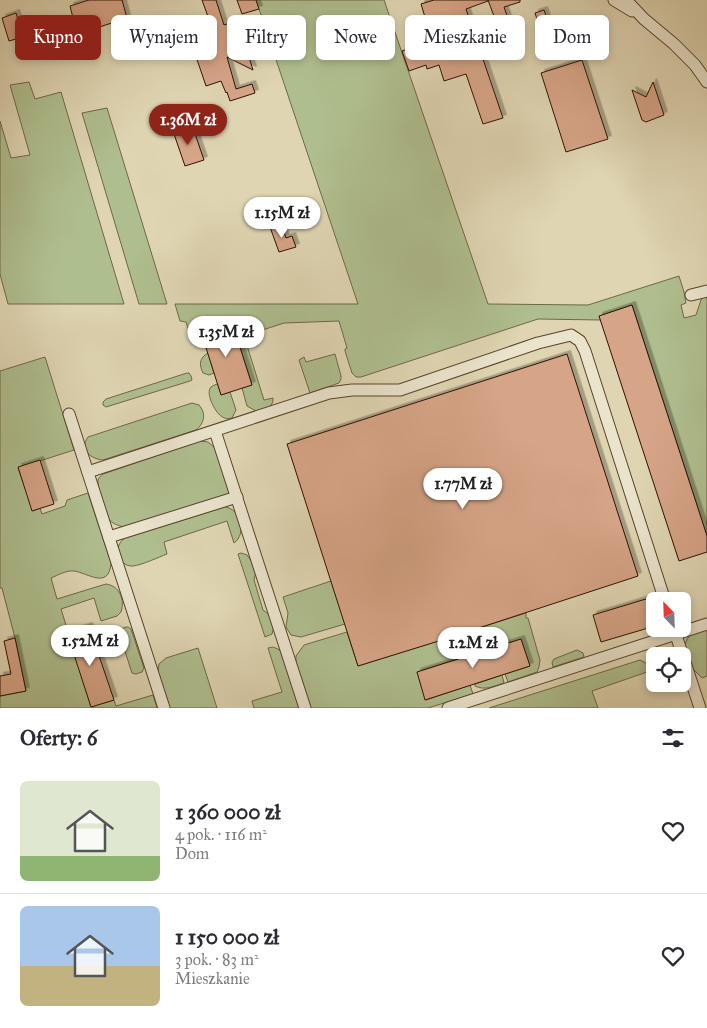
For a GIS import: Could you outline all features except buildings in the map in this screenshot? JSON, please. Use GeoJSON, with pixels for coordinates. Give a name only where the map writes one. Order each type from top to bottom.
{"type":"FeatureCollection","features":[{"type":"Feature","properties":{"kind":"street"},"geometry":{"type":"LineString","coordinates":[[614,0],[644,19]]}},
{"type":"Feature","properties":{"kind":"street"},"geometry":{"type":"LineString","coordinates":[[626,0],[695,65],[707,82]]}},
{"type":"Feature","properties":{"kind":"street"},"geometry":{"type":"LineString","coordinates":[[691,295],[707,291]]}},
{"type":"Feature","properties":{"kind":"street"},"geometry":{"type":"LineString","coordinates":[[88,472],[329,393],[352,390],[400,390],[538,343],[571,335],[580,341],[585,351],[662,592]]}},
{"type":"Feature","properties":{"kind":"street"},"geometry":{"type":"LineString","coordinates":[[69,414],[164,708]]}},
{"type":"Feature","properties":{"kind":"street"},"geometry":{"type":"LineString","coordinates":[[215,431],[305,708]]}},
{"type":"Feature","properties":{"kind":"street"},"geometry":{"type":"LineString","coordinates":[[109,537],[236,497]]}},
{"type":"Feature","properties":{"kind":"street"},"geometry":{"type":"LineString","coordinates":[[691,628],[707,624]]}},
{"type":"Feature","properties":{"kind":"street"},"geometry":{"type":"LineString","coordinates":[[448,708],[654,638]]}},
{"type":"Feature","properties":{"kind":"street"},"geometry":{"type":"LineString","coordinates":[[677,638],[700,708]]}},
{"type":"Feature","properties":{"kind":"green space"},"geometry":{"type":"Polygon","coordinates":[[[256,0],[384,0],[389,15],[316,15],[316,60],[395,60],[395,32],[488,304],[588,305],[679,276],[686,303],[681,305],[684,318],[696,315],[702,297],[707,296],[707,536],[632,305],[600,316],[601,320],[538,319],[361,377],[356,377],[352,373],[339,321],[284,323],[244,336],[264,400],[273,398],[272,404],[265,409],[256,411],[247,406],[242,388],[252,385],[232,322],[201,331],[204,342],[196,342],[191,337],[186,322],[180,321],[175,304],[358,304],[276,60],[306,60],[306,15],[261,15],[256,0]]]}},
{"type":"Feature","properties":{"kind":"green space"},"geometry":{"type":"Polygon","coordinates":[[[29,82],[35,99],[61,92],[124,304],[8,304],[0,274],[0,121],[11,158],[30,155],[10,85],[29,82]]]}},
{"type":"Feature","properties":{"kind":"green space"},"geometry":{"type":"Polygon","coordinates":[[[107,108],[167,304],[139,304],[82,113],[107,108]]]}},
{"type":"Feature","properties":{"kind":"green space"},"geometry":{"type":"Polygon","coordinates":[[[208,353],[214,373],[209,375],[203,373],[200,364],[201,359],[208,353]]]}},
{"type":"Feature","properties":{"kind":"green space"},"geometry":{"type":"Polygon","coordinates":[[[335,354],[341,376],[339,383],[310,393],[299,360],[304,357],[306,362],[335,354]]]}},
{"type":"Feature","properties":{"kind":"green space"},"geometry":{"type":"Polygon","coordinates":[[[45,357],[74,450],[18,468],[33,511],[40,508],[42,514],[65,506],[67,500],[88,493],[111,563],[106,576],[102,578],[71,571],[51,578],[57,599],[106,584],[115,588],[122,598],[121,612],[117,616],[101,621],[94,598],[61,609],[91,707],[114,700],[116,706],[153,695],[157,708],[0,708],[0,696],[26,691],[15,638],[2,588],[0,588],[0,371],[45,357]]]}},
{"type":"Feature","properties":{"kind":"green space"},"geometry":{"type":"Polygon","coordinates":[[[189,373],[192,380],[106,407],[103,405],[106,399],[189,373]]]}},
{"type":"Feature","properties":{"kind":"green space"},"geometry":{"type":"Polygon","coordinates":[[[218,384],[221,395],[230,392],[236,410],[232,418],[221,416],[216,411],[212,402],[209,390],[218,384]]]}},
{"type":"Feature","properties":{"kind":"green space"},"geometry":{"type":"Polygon","coordinates":[[[192,403],[199,405],[204,415],[203,421],[196,430],[103,460],[94,458],[85,449],[88,437],[192,403]]]}},
{"type":"Feature","properties":{"kind":"green space"},"geometry":{"type":"Polygon","coordinates":[[[200,441],[208,442],[215,448],[229,494],[123,527],[110,521],[103,506],[99,488],[99,477],[200,441]]]}},
{"type":"Feature","properties":{"kind":"green space"},"geometry":{"type":"Polygon","coordinates":[[[225,507],[235,512],[240,522],[240,534],[234,543],[227,521],[164,542],[167,554],[146,563],[133,566],[120,560],[118,555],[119,546],[125,538],[225,507]]]}},
{"type":"Feature","properties":{"kind":"green space"},"geometry":{"type":"Polygon","coordinates":[[[238,554],[247,555],[252,562],[256,572],[254,580],[263,610],[268,614],[273,623],[272,634],[265,637],[238,554]]]}},
{"type":"Feature","properties":{"kind":"green space"},"geometry":{"type":"Polygon","coordinates":[[[331,581],[345,624],[301,637],[291,635],[286,627],[288,613],[283,597],[331,581]]]}},
{"type":"Feature","properties":{"kind":"green space"},"geometry":{"type":"Polygon","coordinates":[[[526,613],[540,660],[537,672],[508,682],[505,674],[530,666],[521,639],[417,672],[426,700],[470,685],[473,694],[428,708],[311,708],[296,662],[296,656],[304,645],[347,632],[358,666],[526,613]]]}},
{"type":"Feature","properties":{"kind":"green space"},"geometry":{"type":"Polygon","coordinates":[[[126,627],[131,629],[144,668],[142,672],[136,674],[132,673],[119,633],[121,629],[126,627]]]}},
{"type":"Feature","properties":{"kind":"green space"},"geometry":{"type":"Polygon","coordinates":[[[707,629],[707,676],[702,678],[692,668],[691,647],[686,647],[685,645],[688,638],[691,638],[691,635],[707,629]]]}},
{"type":"Feature","properties":{"kind":"green space"},"geometry":{"type":"Polygon","coordinates":[[[273,647],[281,652],[299,708],[254,708],[252,701],[282,692],[268,648],[273,647]]]}},
{"type":"Feature","properties":{"kind":"green space"},"geometry":{"type":"Polygon","coordinates":[[[198,648],[217,708],[170,708],[158,672],[159,664],[166,658],[198,648]]]}},
{"type":"Feature","properties":{"kind":"green space"},"geometry":{"type":"Polygon","coordinates":[[[577,650],[583,653],[584,657],[553,667],[552,662],[554,659],[577,650]]]}},
{"type":"Feature","properties":{"kind":"green space"},"geometry":{"type":"Polygon","coordinates":[[[640,660],[646,663],[646,672],[592,691],[598,708],[489,708],[640,660]]]}},
{"type":"Feature","properties":{"kind":"green space"},"geometry":{"type":"Polygon","coordinates":[[[502,675],[504,683],[486,688],[475,686],[475,684],[502,675]]]}}]}
